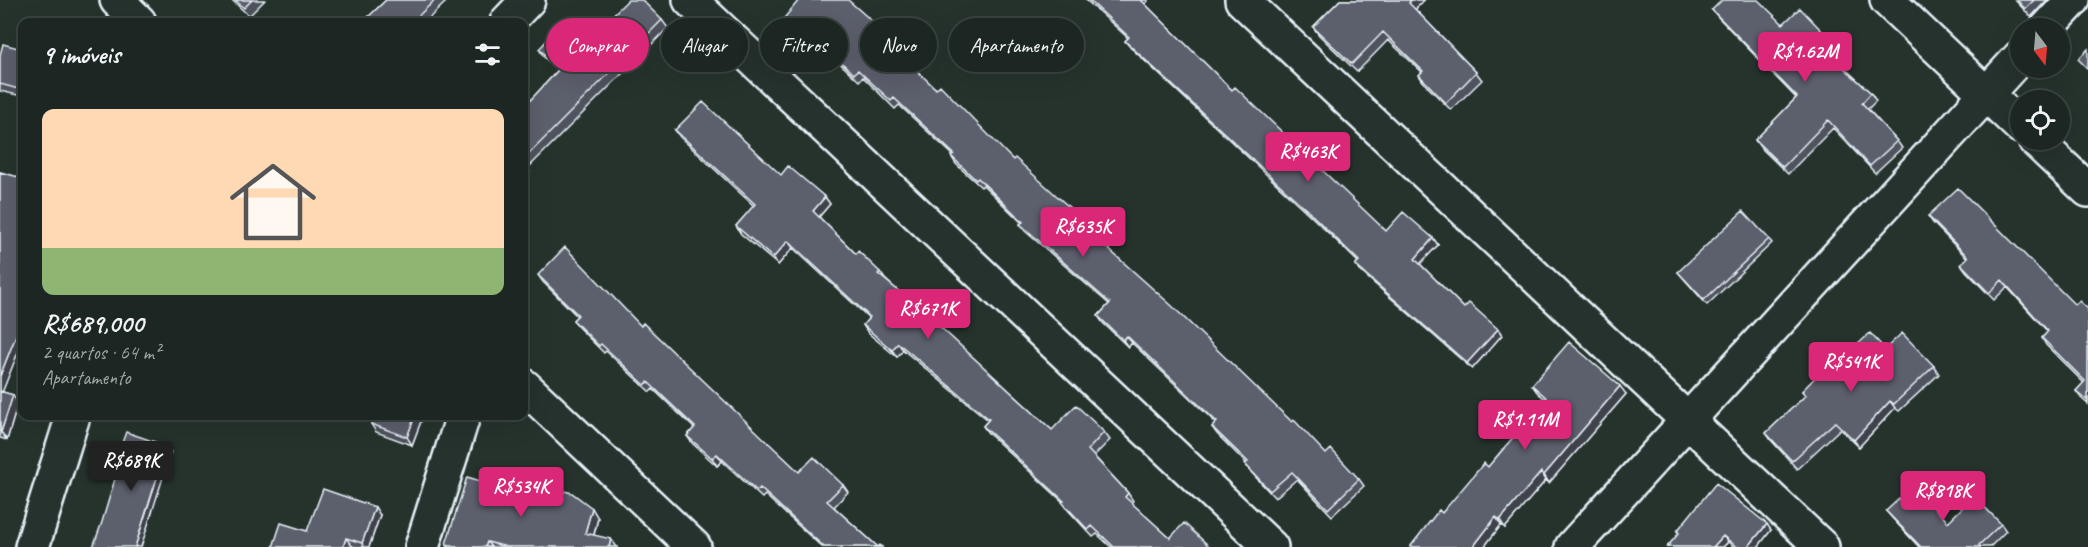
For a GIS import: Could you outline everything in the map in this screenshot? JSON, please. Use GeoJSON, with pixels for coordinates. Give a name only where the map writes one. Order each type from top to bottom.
{"type":"FeatureCollection","features":[{"type":"Feature","properties":{"kind":"street"},"geometry":{"type":"LineString","coordinates":[[117,0],[135,18]]}},
{"type":"Feature","properties":{"kind":"street"},"geometry":{"type":"LineString","coordinates":[[511,18],[528,0]]}},
{"type":"Feature","properties":{"kind":"street"},"geometry":{"type":"LineString","coordinates":[[690,0],[1271,547]]}},
{"type":"Feature","properties":{"kind":"street"},"geometry":{"type":"LineString","coordinates":[[1242,0],[1822,547]]}},
{"type":"Feature","properties":{"kind":"street"},"geometry":{"type":"LineString","coordinates":[[1887,0],[2010,117]]}},
{"type":"Feature","properties":{"kind":"street"},"geometry":{"type":"LineString","coordinates":[[2056,18],[2073,0]]}},
{"type":"Feature","properties":{"kind":"street"},"geometry":{"type":"LineString","coordinates":[[1572,547],[1689,422],[2010,68]]}},
{"type":"Feature","properties":{"kind":"street"},"geometry":{"type":"LineString","coordinates":[[2046,150],[2088,190]]}},
{"type":"Feature","properties":{"kind":"street"},"geometry":{"type":"LineString","coordinates":[[528,390],[694,547]]}},
{"type":"Feature","properties":{"kind":"street"},"geometry":{"type":"LineString","coordinates":[[32,547],[72,420]]}},
{"type":"Feature","properties":{"kind":"street"},"geometry":{"type":"LineString","coordinates":[[422,547],[462,420]]}},
{"type":"Feature","properties":{"kind":"building"},"geometry":{"type":"Polygon","coordinates":[[[235,0],[252,0],[244,8],[235,0]]]}},
{"type":"Feature","properties":{"kind":"building"},"geometry":{"type":"Polygon","coordinates":[[[386,0],[435,0],[416,18],[367,18],[386,0]]]}},
{"type":"Feature","properties":{"kind":"building"},"geometry":{"type":"Polygon","coordinates":[[[628,0],[642,0],[661,21],[649,33],[649,18],[610,18],[628,0]]]}},
{"type":"Feature","properties":{"kind":"building"},"geometry":{"type":"Polygon","coordinates":[[[799,0],[848,0],[868,18],[860,18],[860,72],[858,70],[854,74],[848,68],[848,18],[784,18],[799,0]]]}},
{"type":"Feature","properties":{"kind":"building"},"geometry":{"type":"Polygon","coordinates":[[[1089,0],[1141,0],[1232,90],[1235,87],[1386,231],[1403,212],[1433,238],[1415,259],[1464,308],[1469,303],[1498,329],[1467,363],[1355,265],[1359,261],[1125,41],[1129,37],[1089,0]]]}},
{"type":"Feature","properties":{"kind":"building"},"geometry":{"type":"Polygon","coordinates":[[[1340,0],[1411,0],[1409,3],[1476,72],[1446,103],[1419,75],[1423,71],[1383,32],[1352,64],[1313,27],[1340,0]]]}},
{"type":"Feature","properties":{"kind":"building"},"geometry":{"type":"Polygon","coordinates":[[[1722,0],[1758,0],[1783,24],[1800,8],[1822,31],[1813,39],[1871,93],[1862,103],[1897,141],[1870,166],[1828,120],[1783,167],[1755,140],[1797,97],[1712,10],[1722,0]]]}},
{"type":"Feature","properties":{"kind":"building"},"geometry":{"type":"Polygon","coordinates":[[[2017,0],[2034,0],[2025,9],[2017,0]]]}},
{"type":"Feature","properties":{"kind":"building"},"geometry":{"type":"Polygon","coordinates":[[[546,41],[546,55],[539,49],[546,41]]]}},
{"type":"Feature","properties":{"kind":"building"},"geometry":{"type":"Polygon","coordinates":[[[3,44],[18,48],[18,89],[0,84],[0,55],[3,44]]]}},
{"type":"Feature","properties":{"kind":"building"},"geometry":{"type":"Polygon","coordinates":[[[2088,49],[2088,69],[2078,59],[2088,49]]]}},
{"type":"Feature","properties":{"kind":"building"},"geometry":{"type":"Polygon","coordinates":[[[556,72],[610,72],[528,155],[528,103],[556,72]]]}},
{"type":"Feature","properties":{"kind":"building"},"geometry":{"type":"Polygon","coordinates":[[[860,72],[918,72],[936,89],[940,85],[1013,160],[1015,158],[1080,217],[1077,221],[1171,305],[1292,422],[1294,420],[1326,454],[1331,449],[1359,479],[1328,509],[1292,472],[1270,491],[1245,464],[1248,462],[1212,427],[1217,422],[1127,336],[1123,340],[1098,316],[1110,303],[1020,224],[1023,222],[978,178],[976,180],[951,156],[954,154],[894,98],[891,101],[860,72]]]}},
{"type":"Feature","properties":{"kind":"building"},"geometry":{"type":"Polygon","coordinates":[[[703,102],[781,175],[788,166],[825,197],[813,211],[856,254],[858,251],[880,272],[878,274],[924,312],[1052,430],[1076,405],[1104,432],[1088,450],[1128,493],[1125,497],[1170,538],[1184,523],[1210,547],[1114,547],[1092,526],[1088,530],[1062,502],[1064,501],[983,426],[989,419],[898,343],[892,350],[863,325],[870,317],[788,241],[773,258],[736,226],[755,204],[675,130],[703,102]]]}},
{"type":"Feature","properties":{"kind":"building"},"geometry":{"type":"Polygon","coordinates":[[[0,172],[18,177],[18,331],[0,376],[0,172]]]}},
{"type":"Feature","properties":{"kind":"building"},"geometry":{"type":"Polygon","coordinates":[[[1958,188],[2075,305],[2079,301],[2088,309],[2088,401],[2076,391],[2085,381],[2042,338],[2048,331],[2002,280],[1989,293],[1961,264],[1968,257],[1928,216],[1958,188]]]}},
{"type":"Feature","properties":{"kind":"building"},"geometry":{"type":"Polygon","coordinates":[[[1743,211],[1769,239],[1704,300],[1678,272],[1743,211]]]}},
{"type":"Feature","properties":{"kind":"building"},"geometry":{"type":"Polygon","coordinates":[[[565,247],[641,326],[643,323],[799,472],[814,457],[843,485],[827,501],[878,547],[824,547],[760,488],[757,491],[717,454],[712,458],[687,436],[695,427],[648,382],[645,385],[601,344],[599,346],[573,320],[578,315],[538,275],[565,247]]]}},
{"type":"Feature","properties":{"kind":"building"},"geometry":{"type":"Polygon","coordinates":[[[1870,333],[1885,349],[1902,333],[1934,366],[1894,404],[1890,401],[1854,440],[1835,422],[1792,461],[1766,433],[1806,395],[1802,391],[1835,357],[1840,361],[1870,333]]]}},
{"type":"Feature","properties":{"kind":"building"},"geometry":{"type":"Polygon","coordinates":[[[1569,342],[1620,386],[1544,475],[1541,472],[1500,520],[1496,517],[1473,547],[1410,547],[1439,510],[1442,513],[1484,463],[1488,467],[1547,398],[1532,385],[1569,342]]]}},
{"type":"Feature","properties":{"kind":"building"},"geometry":{"type":"Polygon","coordinates":[[[0,391],[13,395],[1,432],[0,431],[0,391]]]}},
{"type":"Feature","properties":{"kind":"building"},"geometry":{"type":"Polygon","coordinates":[[[372,420],[413,420],[407,437],[371,424],[372,420]]]}},
{"type":"Feature","properties":{"kind":"building"},"geometry":{"type":"Polygon","coordinates":[[[126,432],[167,446],[135,547],[93,547],[118,469],[113,467],[126,432]]]}},
{"type":"Feature","properties":{"kind":"building"},"geometry":{"type":"Polygon","coordinates":[[[467,477],[522,493],[525,481],[572,493],[592,508],[585,533],[611,539],[609,547],[507,547],[487,542],[485,547],[460,547],[446,544],[467,477]]]}},
{"type":"Feature","properties":{"kind":"building"},"geometry":{"type":"Polygon","coordinates":[[[1716,483],[1767,524],[1748,547],[1737,547],[1723,536],[1713,547],[1667,547],[1679,533],[1677,531],[1716,483]]]}},
{"type":"Feature","properties":{"kind":"building"},"geometry":{"type":"Polygon","coordinates":[[[1913,486],[1948,522],[1974,496],[2001,524],[1979,545],[1981,547],[1921,547],[1886,511],[1913,486]]]}},
{"type":"Feature","properties":{"kind":"building"},"geometry":{"type":"Polygon","coordinates":[[[323,489],[375,507],[362,543],[346,538],[343,547],[273,547],[281,523],[307,531],[323,489]]]}}]}
